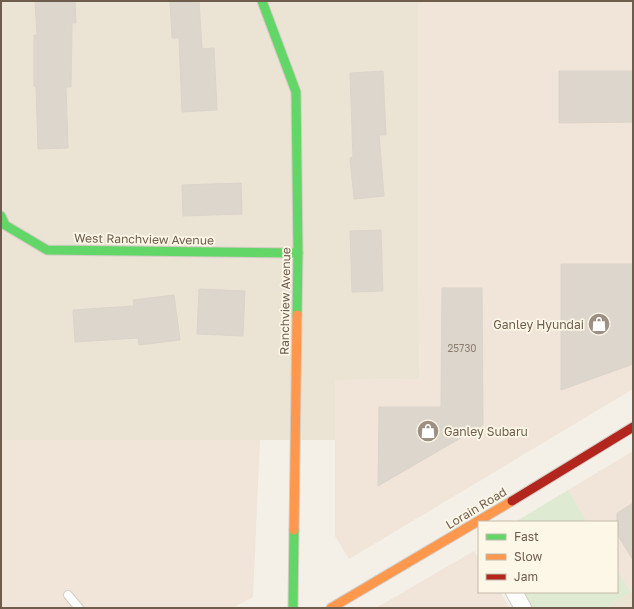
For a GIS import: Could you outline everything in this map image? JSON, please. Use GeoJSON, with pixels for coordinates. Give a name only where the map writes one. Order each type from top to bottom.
{"type":"FeatureCollection","features":[{"type":"Feature","properties":{"kind":"street","name":"Ranchview Avenue"},"geometry":{"type":"LineString","coordinates":[[262,1],[296,92],[298,253],[293,608]]}},
{"type":"Feature","properties":{"kind":"street","name":"West Ranchview Avenue"},"geometry":{"type":"LineString","coordinates":[[1,216],[5,225],[47,250],[298,253]]}},
{"type":"Feature","properties":{"kind":"street","name":"Lorain Road"},"geometry":{"type":"LineString","coordinates":[[486,521],[633,427]]}},
{"type":"Feature","properties":{"kind":"street","name":"Lorain Road"},"geometry":{"type":"LineString","coordinates":[[331,608],[477,527]]}},
{"type":"Feature","properties":{"kind":"street"},"geometry":{"type":"LineString","coordinates":[[515,593],[523,608]]}},
{"type":"Feature","properties":{"kind":"lane"},"geometry":{"type":"LineString","coordinates":[[68,595],[79,608]]}},
{"type":"Feature","properties":{"kind":"shaded area"},"geometry":{"type":"Polygon","coordinates":[[[1,1],[418,1],[419,379],[336,380],[335,440],[1,440],[1,1]]]}},
{"type":"Feature","properties":{"kind":"shaded area"},"geometry":{"type":"Polygon","coordinates":[[[418,1],[633,1],[633,389],[349,559],[335,536],[335,380],[419,379],[418,1]]]}},
{"type":"Feature","properties":{"kind":"shaded area"},"geometry":{"type":"Polygon","coordinates":[[[1,440],[260,440],[253,597],[232,608],[1,608],[1,440]]]}},
{"type":"Feature","properties":{"kind":"shaded area"},"geometry":{"type":"Polygon","coordinates":[[[633,451],[633,591],[631,592],[618,572],[618,521],[586,521],[568,490],[633,451]]]}},
{"type":"Feature","properties":{"kind":"shaded area"},"geometry":{"type":"Polygon","coordinates":[[[474,551],[478,557],[478,593],[501,593],[510,608],[376,608],[474,551]]]}},
{"type":"Feature","properties":{"kind":"shaded area"},"geometry":{"type":"Polygon","coordinates":[[[633,591],[633,608],[605,608],[631,592],[633,591]]]}},
{"type":"Feature","properties":{"kind":"green space"},"geometry":{"type":"Polygon","coordinates":[[[568,490],[586,521],[517,521],[568,490]]]}},
{"type":"Feature","properties":{"kind":"green space"},"geometry":{"type":"Polygon","coordinates":[[[618,572],[631,592],[605,608],[531,608],[523,593],[618,593],[618,572]]]}},
{"type":"Feature","properties":{"kind":"building"},"geometry":{"type":"Polygon","coordinates":[[[35,1],[75,1],[76,23],[72,23],[71,87],[66,87],[68,148],[38,149],[36,87],[34,86],[34,35],[37,35],[35,1]]]}},
{"type":"Feature","properties":{"kind":"building"},"geometry":{"type":"Polygon","coordinates":[[[170,1],[199,1],[202,49],[214,48],[217,110],[182,112],[179,38],[172,38],[170,1]]]}},
{"type":"Feature","properties":{"kind":"building"},"geometry":{"type":"Polygon","coordinates":[[[383,71],[386,135],[379,135],[384,196],[354,199],[350,158],[353,157],[350,73],[383,71]]]}},
{"type":"Feature","properties":{"kind":"building"},"geometry":{"type":"Polygon","coordinates":[[[559,71],[633,71],[633,122],[559,123],[559,71]]]}},
{"type":"Feature","properties":{"kind":"building"},"geometry":{"type":"Polygon","coordinates":[[[241,183],[242,214],[183,216],[182,185],[241,183]]]}},
{"type":"Feature","properties":{"kind":"building"},"geometry":{"type":"Polygon","coordinates":[[[381,230],[383,291],[352,292],[350,231],[381,230]]]}},
{"type":"Feature","properties":{"kind":"building"},"geometry":{"type":"Polygon","coordinates":[[[561,264],[633,264],[633,364],[561,390],[561,264]]]}},
{"type":"Feature","properties":{"kind":"building"},"geometry":{"type":"Polygon","coordinates":[[[442,288],[482,288],[483,425],[378,486],[379,407],[441,407],[442,288]]]}},
{"type":"Feature","properties":{"kind":"building"},"geometry":{"type":"Polygon","coordinates":[[[199,289],[245,291],[243,336],[197,334],[199,289]]]}},
{"type":"Feature","properties":{"kind":"building"},"geometry":{"type":"Polygon","coordinates":[[[174,295],[180,340],[139,345],[138,338],[75,342],[73,310],[134,306],[133,300],[174,295]]]}},
{"type":"Feature","properties":{"kind":"building"},"geometry":{"type":"Polygon","coordinates":[[[633,503],[633,560],[618,536],[617,513],[633,503]]]}},
{"type":"Feature","properties":{"kind":"traffic: fast"},"geometry":{"type":"LineString","coordinates":[[262,1],[296,92],[298,253],[297,315]]}},
{"type":"Feature","properties":{"kind":"traffic: fast"},"geometry":{"type":"LineString","coordinates":[[1,216],[5,225],[47,250],[298,253]]}},
{"type":"Feature","properties":{"kind":"traffic: fast"},"geometry":{"type":"LineString","coordinates":[[293,608],[294,530]]}},
{"type":"Feature","properties":{"kind":"traffic: slow"},"geometry":{"type":"LineString","coordinates":[[294,530],[297,315]]}},
{"type":"Feature","properties":{"kind":"traffic: slow"},"geometry":{"type":"LineString","coordinates":[[478,521],[512,501]]}},
{"type":"Feature","properties":{"kind":"traffic: slow"},"geometry":{"type":"LineString","coordinates":[[331,608],[478,521]]}},
{"type":"Feature","properties":{"kind":"traffic: jam"},"geometry":{"type":"LineString","coordinates":[[512,501],[633,427]]}},
{"type":"Feature","properties":{"kind":"place","name":"Ganley Hyundai"},"geometry":{"type":"Point","coordinates":[599,324]}},
{"type":"Feature","properties":{"kind":"place","name":"Ganley Subaru"},"geometry":{"type":"Point","coordinates":[428,431]}}]}
